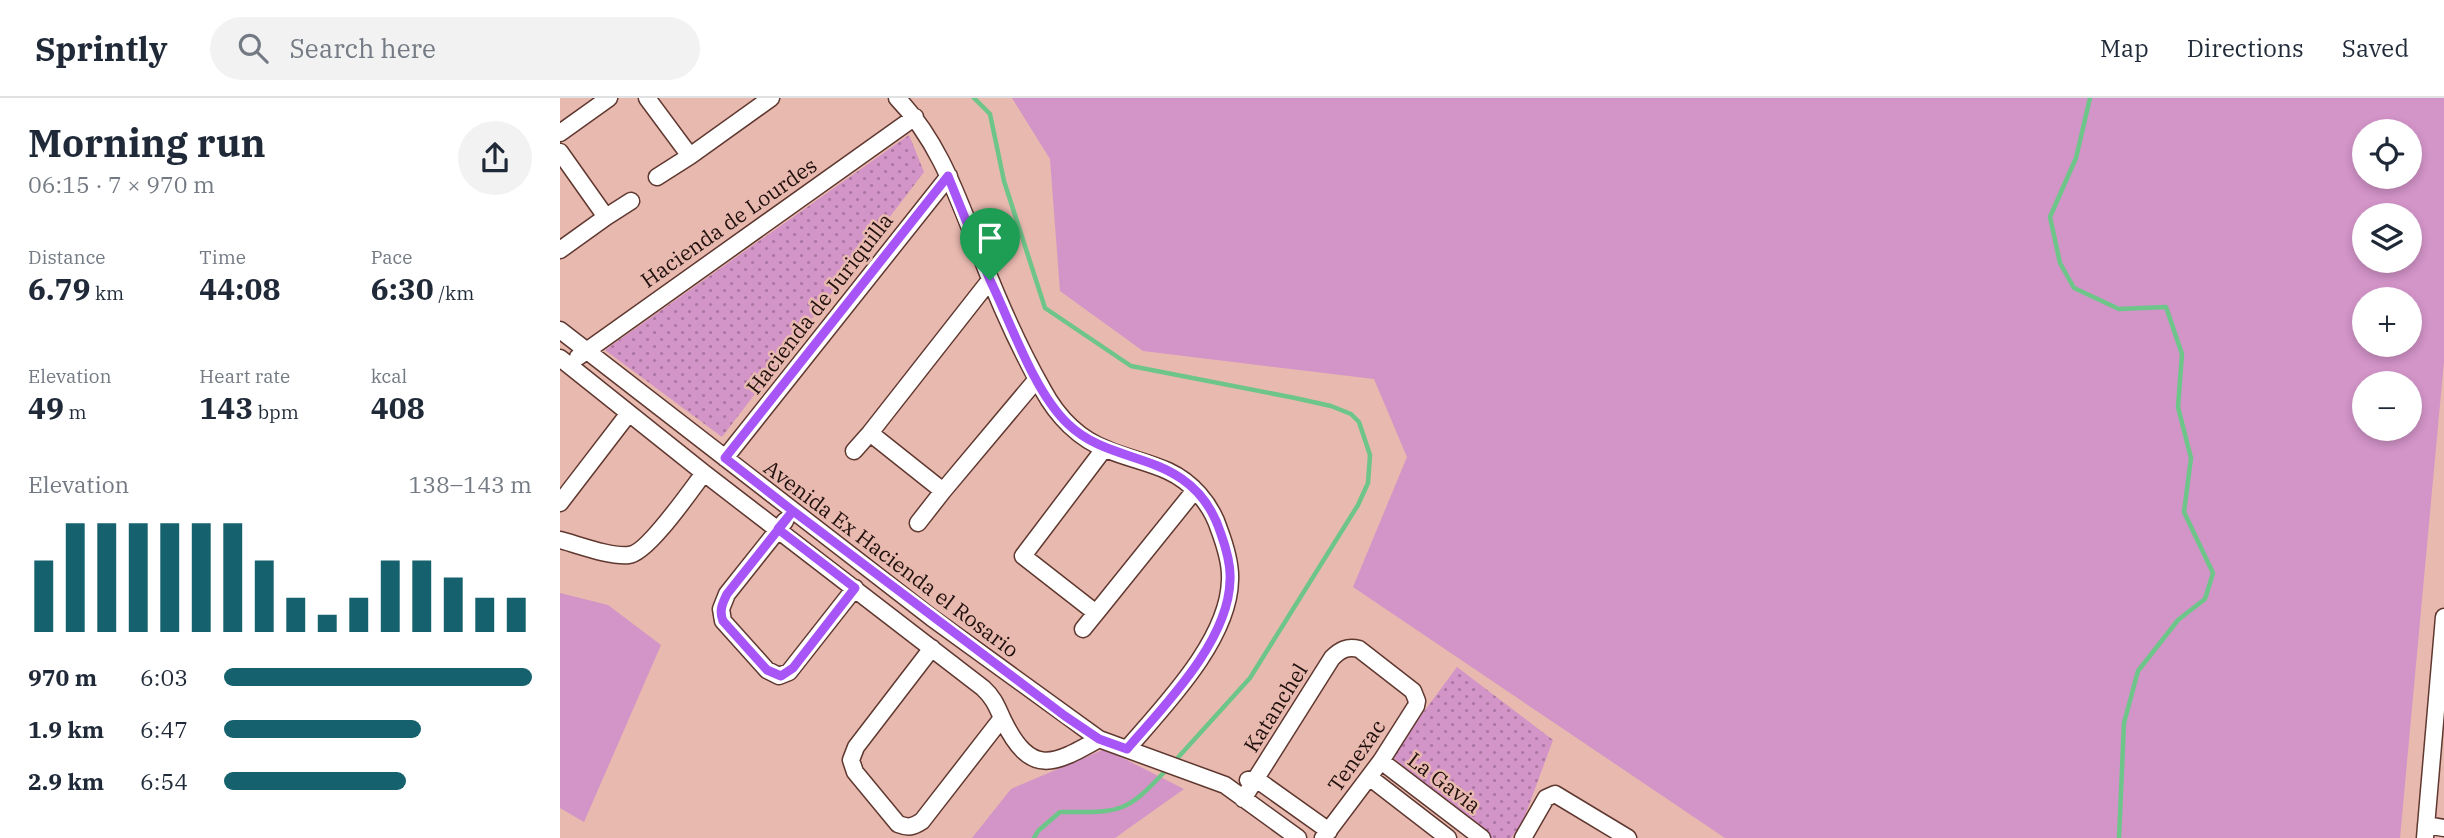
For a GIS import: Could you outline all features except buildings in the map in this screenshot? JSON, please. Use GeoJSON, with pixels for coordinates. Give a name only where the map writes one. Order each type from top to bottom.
{"type":"FeatureCollection","features":[{"type":"Feature","properties":{"kind":"street"},"geometry":{"type":"LineString","coordinates":[[560,133],[609,98]]}},
{"type":"Feature","properties":{"kind":"street"},"geometry":{"type":"LineString","coordinates":[[647,98],[690,156]]}},
{"type":"Feature","properties":{"kind":"street"},"geometry":{"type":"LineString","coordinates":[[657,177],[771,98]]}},
{"type":"Feature","properties":{"kind":"street"},"geometry":{"type":"LineString","coordinates":[[897,98],[915,117],[932,142],[990,280],[1037,379],[1055,409],[1068,424],[1104,449],[1169,472],[1195,490],[1217,522],[1230,580],[1228,596],[1217,628],[1194,669],[1171,700],[1127,749]]}},
{"type":"Feature","properties":{"kind":"street","name":"Hacienda de Lourdes"},"geometry":{"type":"LineString","coordinates":[[563,364],[586,351],[915,117]]}},
{"type":"Feature","properties":{"kind":"street"},"geometry":{"type":"LineString","coordinates":[[560,152],[607,217]]}},
{"type":"Feature","properties":{"kind":"street","name":"Hacienda de Juriquilla"},"geometry":{"type":"LineString","coordinates":[[725,458],[948,176]]}},
{"type":"Feature","properties":{"kind":"street"},"geometry":{"type":"LineString","coordinates":[[560,250],[631,201]]}},
{"type":"Feature","properties":{"kind":"street"},"geometry":{"type":"LineString","coordinates":[[854,451],[990,280]]}},
{"type":"Feature","properties":{"kind":"street","name":"Avenida Ex Hacienda el Rosario"},"geometry":{"type":"LineString","coordinates":[[560,330],[1013,679],[1099,739],[1225,785],[1298,838]]}},
{"type":"Feature","properties":{"kind":"street","name":"Avenida Ex Hacienda el Rosario"},"geometry":{"type":"LineString","coordinates":[[563,364],[990,694],[1002,718],[1027,753],[1045,762],[1062,760],[1099,739]]}},
{"type":"Feature","properties":{"kind":"street"},"geometry":{"type":"LineString","coordinates":[[918,523],[1037,379]]}},
{"type":"Feature","properties":{"kind":"street"},"geometry":{"type":"LineString","coordinates":[[560,503],[629,413]]}},
{"type":"Feature","properties":{"kind":"street"},"geometry":{"type":"LineString","coordinates":[[870,433],[943,491]]}},
{"type":"Feature","properties":{"kind":"street"},"geometry":{"type":"LineString","coordinates":[[1096,613],[1018,562],[1104,449]]}},
{"type":"Feature","properties":{"kind":"street"},"geometry":{"type":"LineString","coordinates":[[560,540],[622,555],[637,554],[649,543],[704,473]]}},
{"type":"Feature","properties":{"kind":"street"},"geometry":{"type":"LineString","coordinates":[[1083,629],[1195,490]]}},
{"type":"Feature","properties":{"kind":"street"},"geometry":{"type":"LineString","coordinates":[[793,511],[727,594],[721,609],[723,621],[767,670],[779,676],[789,672],[855,588]]}},
{"type":"Feature","properties":{"kind":"street"},"geometry":{"type":"LineString","coordinates":[[2444,617],[2440,691],[2425,831],[2444,828]]}},
{"type":"Feature","properties":{"kind":"street","name":"Tenexac"},"geometry":{"type":"LineString","coordinates":[[1326,834],[1381,761],[1414,712],[1417,701],[1409,687],[1364,652],[1350,647]]}},
{"type":"Feature","properties":{"kind":"street","name":"Katanchel"},"geometry":{"type":"LineString","coordinates":[[1243,799],[1332,659],[1343,649],[1350,647]]}},
{"type":"Feature","properties":{"kind":"street"},"geometry":{"type":"LineString","coordinates":[[932,648],[856,747],[851,760],[855,772],[898,824],[906,827],[922,821],[1002,718]]}},
{"type":"Feature","properties":{"kind":"street","name":"La Gavia"},"geometry":{"type":"LineString","coordinates":[[1381,761],[1482,838]]}},
{"type":"Feature","properties":{"kind":"street","name":"La Gavia"},"geometry":{"type":"LineString","coordinates":[[1368,777],[1448,838]]}},
{"type":"Feature","properties":{"kind":"street"},"geometry":{"type":"LineString","coordinates":[[1225,785],[1256,779],[1326,834]]}},
{"type":"Feature","properties":{"kind":"street"},"geometry":{"type":"LineString","coordinates":[[1523,838],[1546,799],[1555,794],[1628,838]]}},
{"type":"Feature","properties":{"kind":"shaded area"},"geometry":{"type":"Polygon","coordinates":[[[1012,98],[2444,98],[2444,361],[2400,838],[1725,838],[1353,587],[1407,457],[1374,379],[1143,351],[1060,291],[1050,159],[1012,98]]]}},
{"type":"Feature","properties":{"kind":"shaded area"},"geometry":{"type":"Polygon","coordinates":[[[909,135],[924,172],[722,437],[605,350],[909,135]]]}},
{"type":"Feature","properties":{"kind":"shaded area"},"geometry":{"type":"Polygon","coordinates":[[[560,593],[608,605],[661,645],[584,822],[560,808],[560,593]]]}},
{"type":"Feature","properties":{"kind":"shaded area"},"geometry":{"type":"Polygon","coordinates":[[[1457,667],[1553,740],[1522,824],[1511,838],[1489,838],[1391,756],[1457,667]]]}},
{"type":"Feature","properties":{"kind":"shaded area"},"geometry":{"type":"Polygon","coordinates":[[[1105,749],[1184,789],[1115,838],[972,838],[1011,789],[1105,749]]]}},
{"type":"Feature","properties":{"kind":"waterway"},"geometry":{"type":"LineString","coordinates":[[974,98],[990,114],[1004,181],[1045,308],[1131,366],[1295,398],[1331,406],[1351,414],[1359,422],[1370,455],[1368,483],[1358,505],[1250,678],[1173,763]]}},
{"type":"Feature","properties":{"kind":"waterway"},"geometry":{"type":"LineString","coordinates":[[2090,98],[2076,158],[2050,217],[2060,263],[2074,288],[2119,309],[2166,307],[2182,354],[2178,407],[2191,458],[2184,512],[2213,573],[2205,599],[2178,620],[2138,671],[2124,723],[2119,838]]}},
{"type":"Feature","properties":{"kind":"waterway"},"geometry":{"type":"LineString","coordinates":[[1034,838],[1038,831],[1060,812],[1109,811],[1131,803],[1167,769]]}},
{"type":"Feature","properties":{"kind":"route"},"geometry":{"type":"LineString","coordinates":[[990,280],[948,176],[725,458],[793,511],[778,529],[727,594],[721,615],[723,621],[767,670],[781,676],[793,668],[855,588],[778,529],[793,511],[1065,716],[1099,739],[1127,749],[1182,686],[1217,628],[1228,596],[1230,580],[1224,544],[1208,506],[1182,479],[1157,466],[1104,449],[1068,424],[1045,394],[990,280]]}}]}
